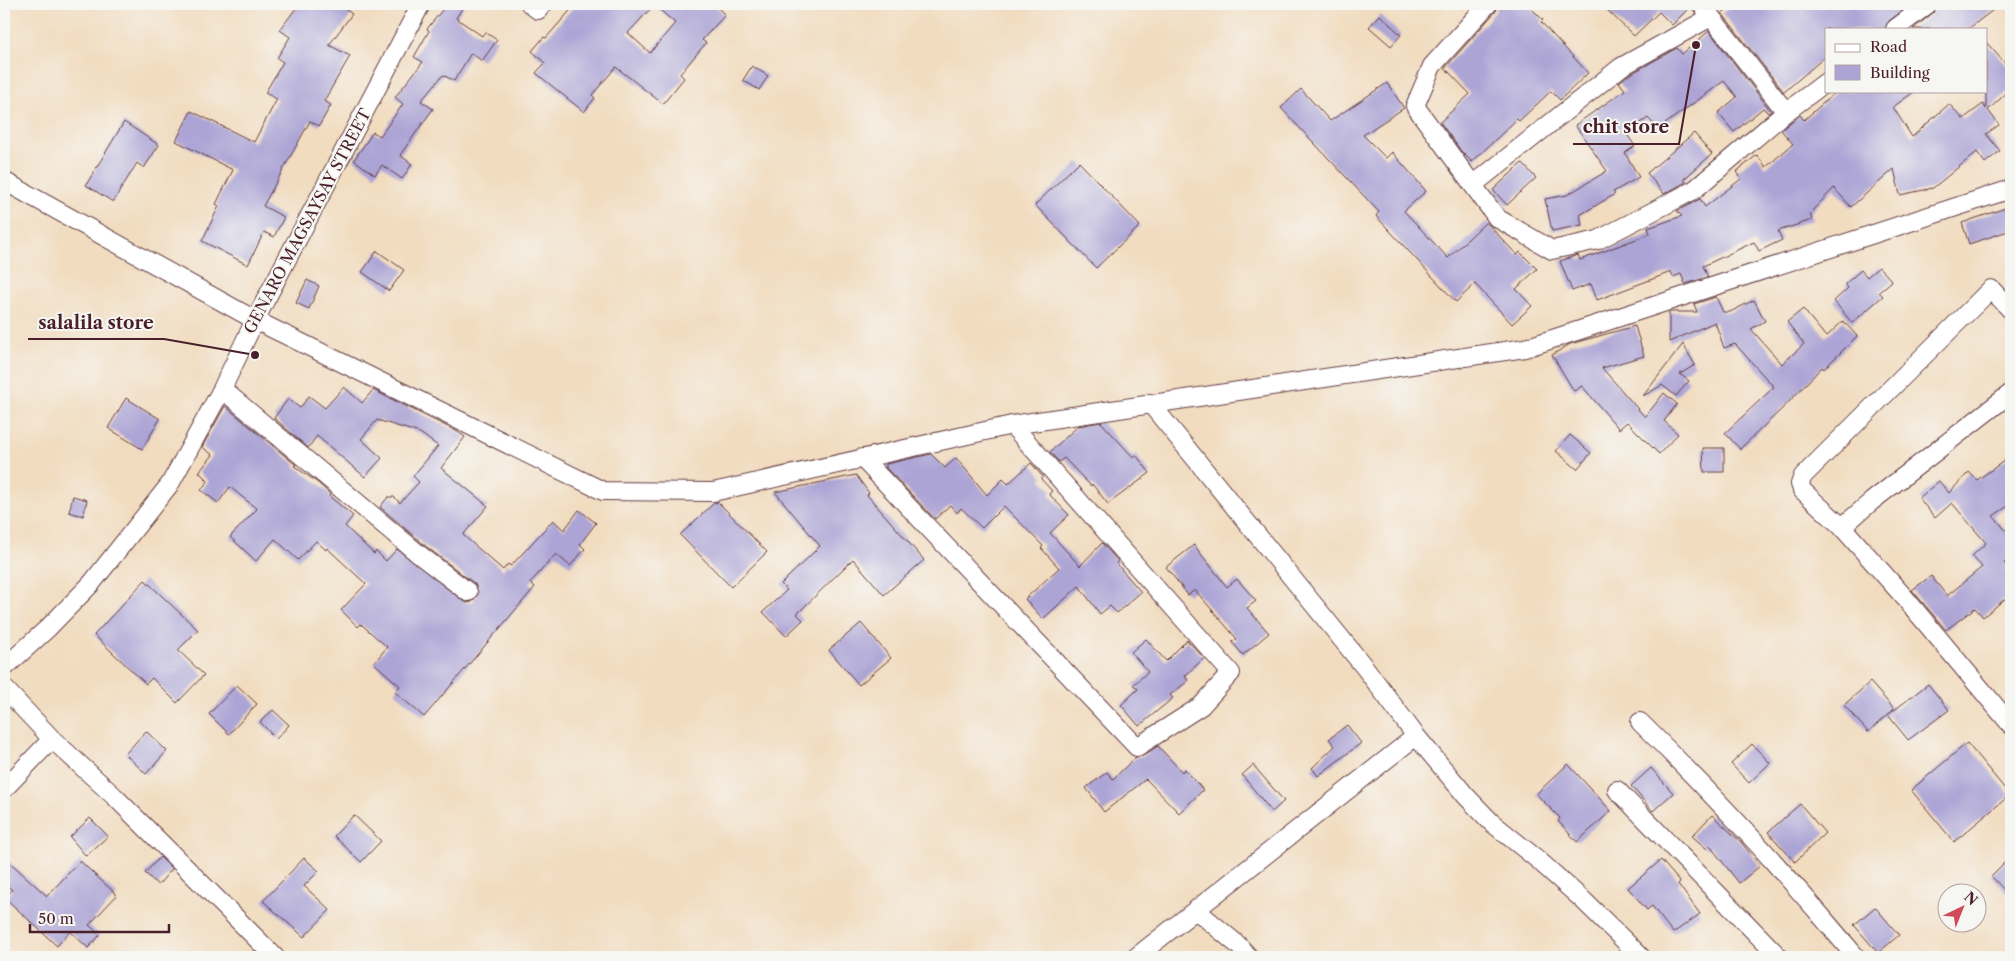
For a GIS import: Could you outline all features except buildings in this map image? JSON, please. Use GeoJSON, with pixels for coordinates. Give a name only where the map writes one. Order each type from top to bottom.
{"type":"FeatureCollection","features":[{"type":"Feature","properties":{"kind":"street","name":"GENARO MAGSAYSAY STREET"},"geometry":{"type":"LineString","coordinates":[[4,668],[48,628],[91,584],[170,484],[222,389],[255,320],[421,4]]}},
{"type":"Feature","properties":{"kind":"street"},"geometry":{"type":"LineString","coordinates":[[530,4],[538,10],[543,4]]}},
{"type":"Feature","properties":{"kind":"street"},"geometry":{"type":"LineString","coordinates":[[1488,4],[1432,66],[1415,106],[1497,218],[1552,250],[1598,240],[1694,190],[1786,112],[1825,83]]}},
{"type":"Feature","properties":{"kind":"street"},"geometry":{"type":"LineString","coordinates":[[1897,28],[1928,4]]}},
{"type":"Feature","properties":{"kind":"street"},"geometry":{"type":"LineString","coordinates":[[1473,185],[1621,67],[1705,8],[1786,112]]}},
{"type":"Feature","properties":{"kind":"street"},"geometry":{"type":"LineString","coordinates":[[4,182],[255,320],[603,491],[713,492],[1012,425],[1525,348],[2011,190]]}},
{"type":"Feature","properties":{"kind":"street"},"geometry":{"type":"LineString","coordinates":[[2011,310],[1991,289],[1802,476],[1800,484],[1802,490],[1842,527],[1905,598],[2011,725]]}},
{"type":"Feature","properties":{"kind":"street"},"geometry":{"type":"LineString","coordinates":[[222,389],[421,556],[468,592]]}},
{"type":"Feature","properties":{"kind":"street"},"geometry":{"type":"LineString","coordinates":[[1842,527],[1872,500],[2011,393]]}},
{"type":"Feature","properties":{"kind":"street"},"geometry":{"type":"LineString","coordinates":[[1150,403],[1366,669],[1416,736],[1466,796],[1491,822],[1544,865],[1641,957]]}},
{"type":"Feature","properties":{"kind":"street"},"geometry":{"type":"LineString","coordinates":[[862,458],[1137,747],[1201,706],[1231,673],[1012,425]]}},
{"type":"Feature","properties":{"kind":"street"},"geometry":{"type":"LineString","coordinates":[[4,688],[52,739],[114,796],[274,957]]}},
{"type":"Feature","properties":{"kind":"street"},"geometry":{"type":"LineString","coordinates":[[1640,722],[1686,767],[1784,872],[1856,957]]}},
{"type":"Feature","properties":{"kind":"street"},"geometry":{"type":"LineString","coordinates":[[1136,957],[1348,791],[1398,748],[1416,736]]}},
{"type":"Feature","properties":{"kind":"street"},"geometry":{"type":"LineString","coordinates":[[4,789],[52,739]]}},
{"type":"Feature","properties":{"kind":"street"},"geometry":{"type":"LineString","coordinates":[[1617,790],[1779,957]]}},
{"type":"Feature","properties":{"kind":"street"},"geometry":{"type":"LineString","coordinates":[[1196,910],[1238,945],[1249,957]]}},
{"type":"Feature","properties":{"kind":"place","name":"chit store"},"geometry":{"type":"Point","coordinates":[1696,45]}},
{"type":"Feature","properties":{"kind":"place","name":"salalila store"},"geometry":{"type":"Point","coordinates":[255,355]}}]}
